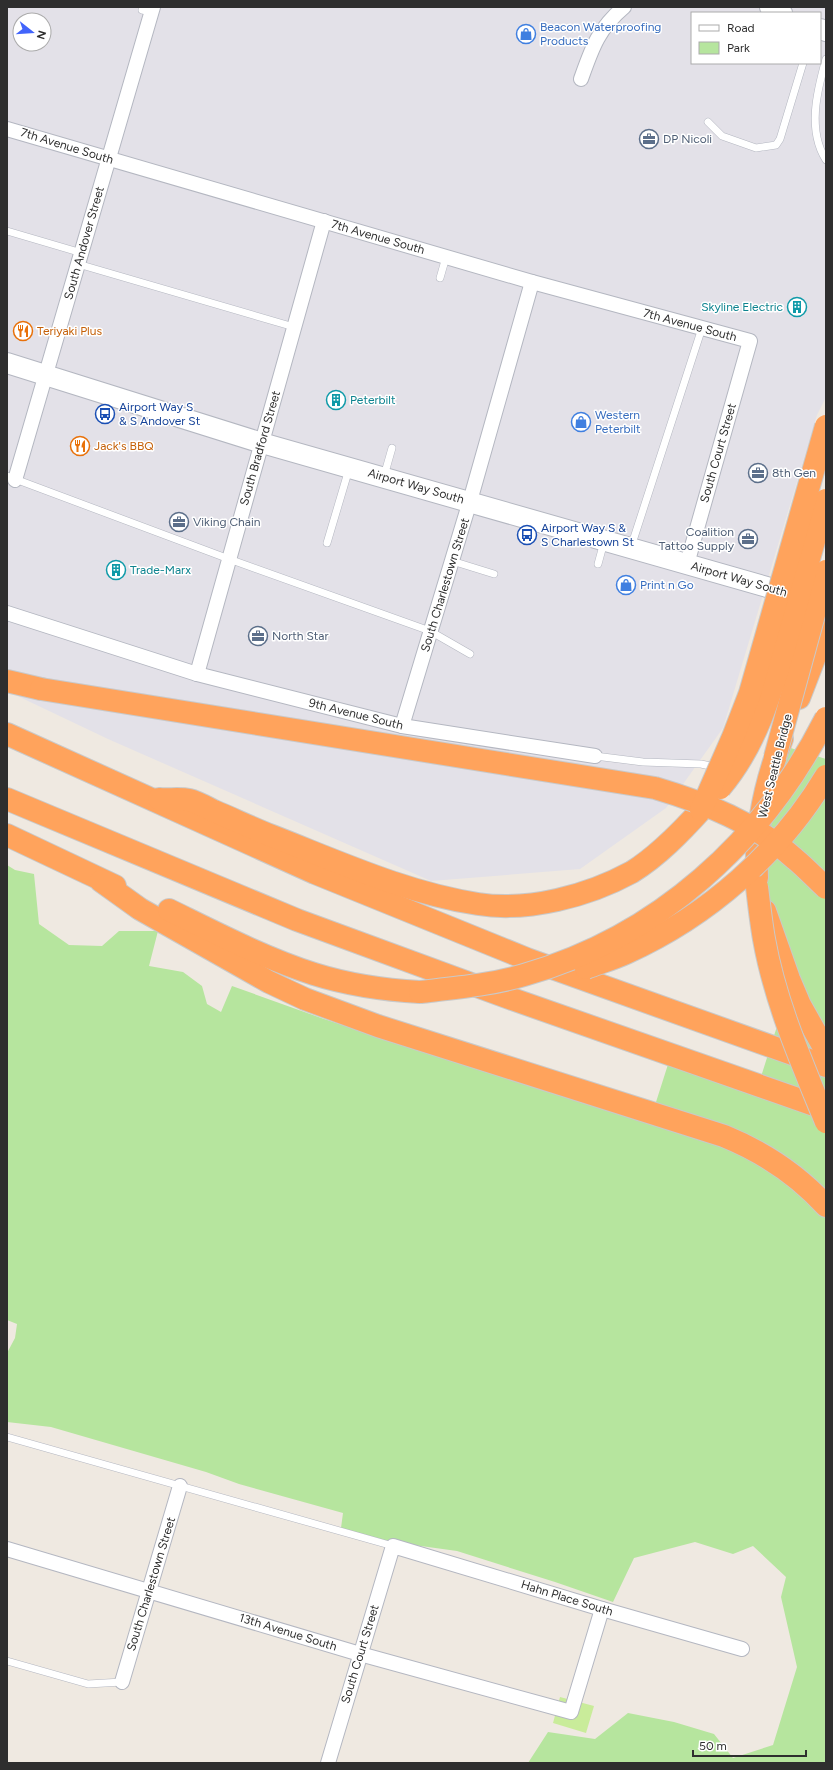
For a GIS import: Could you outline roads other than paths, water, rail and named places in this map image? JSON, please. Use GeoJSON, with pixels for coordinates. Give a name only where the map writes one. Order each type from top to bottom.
{"type":"FeatureCollection","features":[{"type":"Feature","properties":{"kind":"highway"},"geometry":{"type":"LineString","coordinates":[[701,810],[736,730],[750,693],[826,426]]}},
{"type":"Feature","properties":{"kind":"highway"},"geometry":{"type":"LineString","coordinates":[[318,864],[375,876],[423,892],[452,899],[489,905],[535,903],[579,894],[613,881],[633,871],[660,852],[701,810],[740,762],[762,717],[776,675],[826,500]]}},
{"type":"Feature","properties":{"kind":"highway","name":"West Seattle Bridge"},"geometry":{"type":"LineString","coordinates":[[826,571],[765,795],[756,853],[757,887],[764,940],[776,987],[796,1047],[826,1122]]}},
{"type":"Feature","properties":{"kind":"highway"},"geometry":{"type":"LineString","coordinates":[[775,758],[826,628]]}},
{"type":"Feature","properties":{"kind":"highway"},"geometry":{"type":"LineString","coordinates":[[7,681],[41,689],[655,788],[693,800],[733,817],[765,835],[795,858],[826,888]]}},
{"type":"Feature","properties":{"kind":"highway"},"geometry":{"type":"LineString","coordinates":[[420,992],[472,986],[523,976],[570,960],[608,943],[654,916],[699,881],[754,827],[790,780],[826,718]]}},
{"type":"Feature","properties":{"kind":"highway"},"geometry":{"type":"LineString","coordinates":[[7,734],[149,799],[188,800],[318,864],[527,959],[826,1066]]}},
{"type":"Feature","properties":{"kind":"highway"},"geometry":{"type":"LineString","coordinates":[[7,835],[101,881],[155,903],[259,952],[302,970],[347,983],[380,989],[420,992],[494,990],[564,976],[625,954],[698,913],[748,872],[801,812],[826,776]]}},
{"type":"Feature","properties":{"kind":"highway"},"geometry":{"type":"LineString","coordinates":[[7,799],[297,920],[515,1000],[826,1109]]}},
{"type":"Feature","properties":{"kind":"highway"},"geometry":{"type":"LineString","coordinates":[[101,881],[140,909],[249,972],[291,993],[342,1014],[715,1132],[762,1154],[785,1169],[826,1206]]}},
{"type":"Feature","properties":{"kind":"highway"},"geometry":{"type":"LineString","coordinates":[[757,887],[789,979],[800,1005],[826,1052]]}},
{"type":"Feature","properties":{"kind":"main road"},"geometry":{"type":"LineString","coordinates":[[770,7],[780,12]]}},
{"type":"Feature","properties":{"kind":"main road","name":"Airport Way South"},"geometry":{"type":"LineString","coordinates":[[7,363],[262,443],[470,501],[826,604]]}},
{"type":"Feature","properties":{"kind":"street"},"geometry":{"type":"LineString","coordinates":[[581,79],[600,31],[624,7]]}},
{"type":"Feature","properties":{"kind":"street","name":"South Andover Street"},"geometry":{"type":"LineString","coordinates":[[11,478],[46,375],[109,159],[149,10]]}},
{"type":"Feature","properties":{"kind":"street","name":"7th Avenue South"},"geometry":{"type":"LineString","coordinates":[[7,129],[532,282],[750,341]]}},
{"type":"Feature","properties":{"kind":"street","name":"South Bradford Street"},"geometry":{"type":"LineString","coordinates":[[197,674],[324,221]]}},
{"type":"Feature","properties":{"kind":"street","name":"South Charlestown Street"},"geometry":{"type":"LineString","coordinates":[[402,726],[470,501],[532,282]]}},
{"type":"Feature","properties":{"kind":"street","name":"South Court Street"},"geometry":{"type":"LineString","coordinates":[[687,564],[750,341]]}},
{"type":"Feature","properties":{"kind":"street","name":"9th Avenue South"},"geometry":{"type":"LineString","coordinates":[[7,613],[197,674],[402,726],[595,756]]}},
{"type":"Feature","properties":{"kind":"street","name":"South Charlestown Street"},"geometry":{"type":"LineString","coordinates":[[122,1682],[180,1486]]}},
{"type":"Feature","properties":{"kind":"street","name":"South Court Street"},"geometry":{"type":"LineString","coordinates":[[328,1763],[393,1546]]}},
{"type":"Feature","properties":{"kind":"street","name":"Hahn Place South"},"geometry":{"type":"LineString","coordinates":[[393,1546],[602,1609],[742,1649]]}},
{"type":"Feature","properties":{"kind":"street","name":"13th Avenue South"},"geometry":{"type":"LineString","coordinates":[[7,1549],[360,1654],[571,1712],[602,1609]]}},
{"type":"Feature","properties":{"kind":"lane"},"geometry":{"type":"LineString","coordinates":[[826,59],[817,90],[815,121],[820,151],[826,160]]}},
{"type":"Feature","properties":{"kind":"lane"},"geometry":{"type":"LineString","coordinates":[[708,122],[722,136],[756,148],[776,145],[780,139],[804,64]]}},
{"type":"Feature","properties":{"kind":"lane"},"geometry":{"type":"LineString","coordinates":[[7,231],[80,258],[294,327]]}},
{"type":"Feature","properties":{"kind":"lane"},"geometry":{"type":"LineString","coordinates":[[440,278],[446,257]]}},
{"type":"Feature","properties":{"kind":"lane"},"geometry":{"type":"LineString","coordinates":[[630,548],[702,328]]}},
{"type":"Feature","properties":{"kind":"lane"},"geometry":{"type":"LineString","coordinates":[[384,477],[392,448]]}},
{"type":"Feature","properties":{"kind":"lane"},"geometry":{"type":"LineString","coordinates":[[327,543],[350,467]]}},
{"type":"Feature","properties":{"kind":"lane"},"geometry":{"type":"LineString","coordinates":[[11,478],[229,559],[430,631],[470,654]]}},
{"type":"Feature","properties":{"kind":"lane"},"geometry":{"type":"LineString","coordinates":[[598,564],[604,540]]}},
{"type":"Feature","properties":{"kind":"lane"},"geometry":{"type":"LineString","coordinates":[[452,561],[494,574]]}},
{"type":"Feature","properties":{"kind":"lane","name":"9th Avenue South"},"geometry":{"type":"LineString","coordinates":[[595,756],[644,762],[701,764],[715,767]]}},
{"type":"Feature","properties":{"kind":"lane"},"geometry":{"type":"LineString","coordinates":[[7,1437],[393,1546]]}},
{"type":"Feature","properties":{"kind":"lane"},"geometry":{"type":"LineString","coordinates":[[7,1661],[88,1684],[122,1682]]}},
{"type":"Feature","properties":{"kind":"place","name":"Beacon Waterproofing Products"},"geometry":{"type":"Point","coordinates":[526,34]}},
{"type":"Feature","properties":{"kind":"place","name":"DP Nicoli"},"geometry":{"type":"Point","coordinates":[649,139]}},
{"type":"Feature","properties":{"kind":"place","name":"Skyline Electric"},"geometry":{"type":"Point","coordinates":[797,307]}},
{"type":"Feature","properties":{"kind":"place","name":"Teriyaki Plus"},"geometry":{"type":"Point","coordinates":[23,331]}},
{"type":"Feature","properties":{"kind":"place","name":"Peterbilt"},"geometry":{"type":"Point","coordinates":[336,400]}},
{"type":"Feature","properties":{"kind":"place","name":"Airport Way S & S Andover St"},"geometry":{"type":"Point","coordinates":[105,414]}},
{"type":"Feature","properties":{"kind":"place","name":"Western Peterbilt"},"geometry":{"type":"Point","coordinates":[581,422]}},
{"type":"Feature","properties":{"kind":"place","name":"Jack's BBQ"},"geometry":{"type":"Point","coordinates":[80,446]}},
{"type":"Feature","properties":{"kind":"place","name":"8th Gen"},"geometry":{"type":"Point","coordinates":[758,473]}},
{"type":"Feature","properties":{"kind":"place","name":"Viking Chain"},"geometry":{"type":"Point","coordinates":[179,522]}},
{"type":"Feature","properties":{"kind":"place","name":"Airport Way S & S Charlestown St"},"geometry":{"type":"Point","coordinates":[527,535]}},
{"type":"Feature","properties":{"kind":"place","name":"Coalition Tattoo Supply"},"geometry":{"type":"Point","coordinates":[748,539]}},
{"type":"Feature","properties":{"kind":"place","name":"Trade-Marx"},"geometry":{"type":"Point","coordinates":[116,570]}},
{"type":"Feature","properties":{"kind":"place","name":"Print n Go"},"geometry":{"type":"Point","coordinates":[626,585]}},
{"type":"Feature","properties":{"kind":"place","name":"North Star"},"geometry":{"type":"Point","coordinates":[258,636]}}]}
